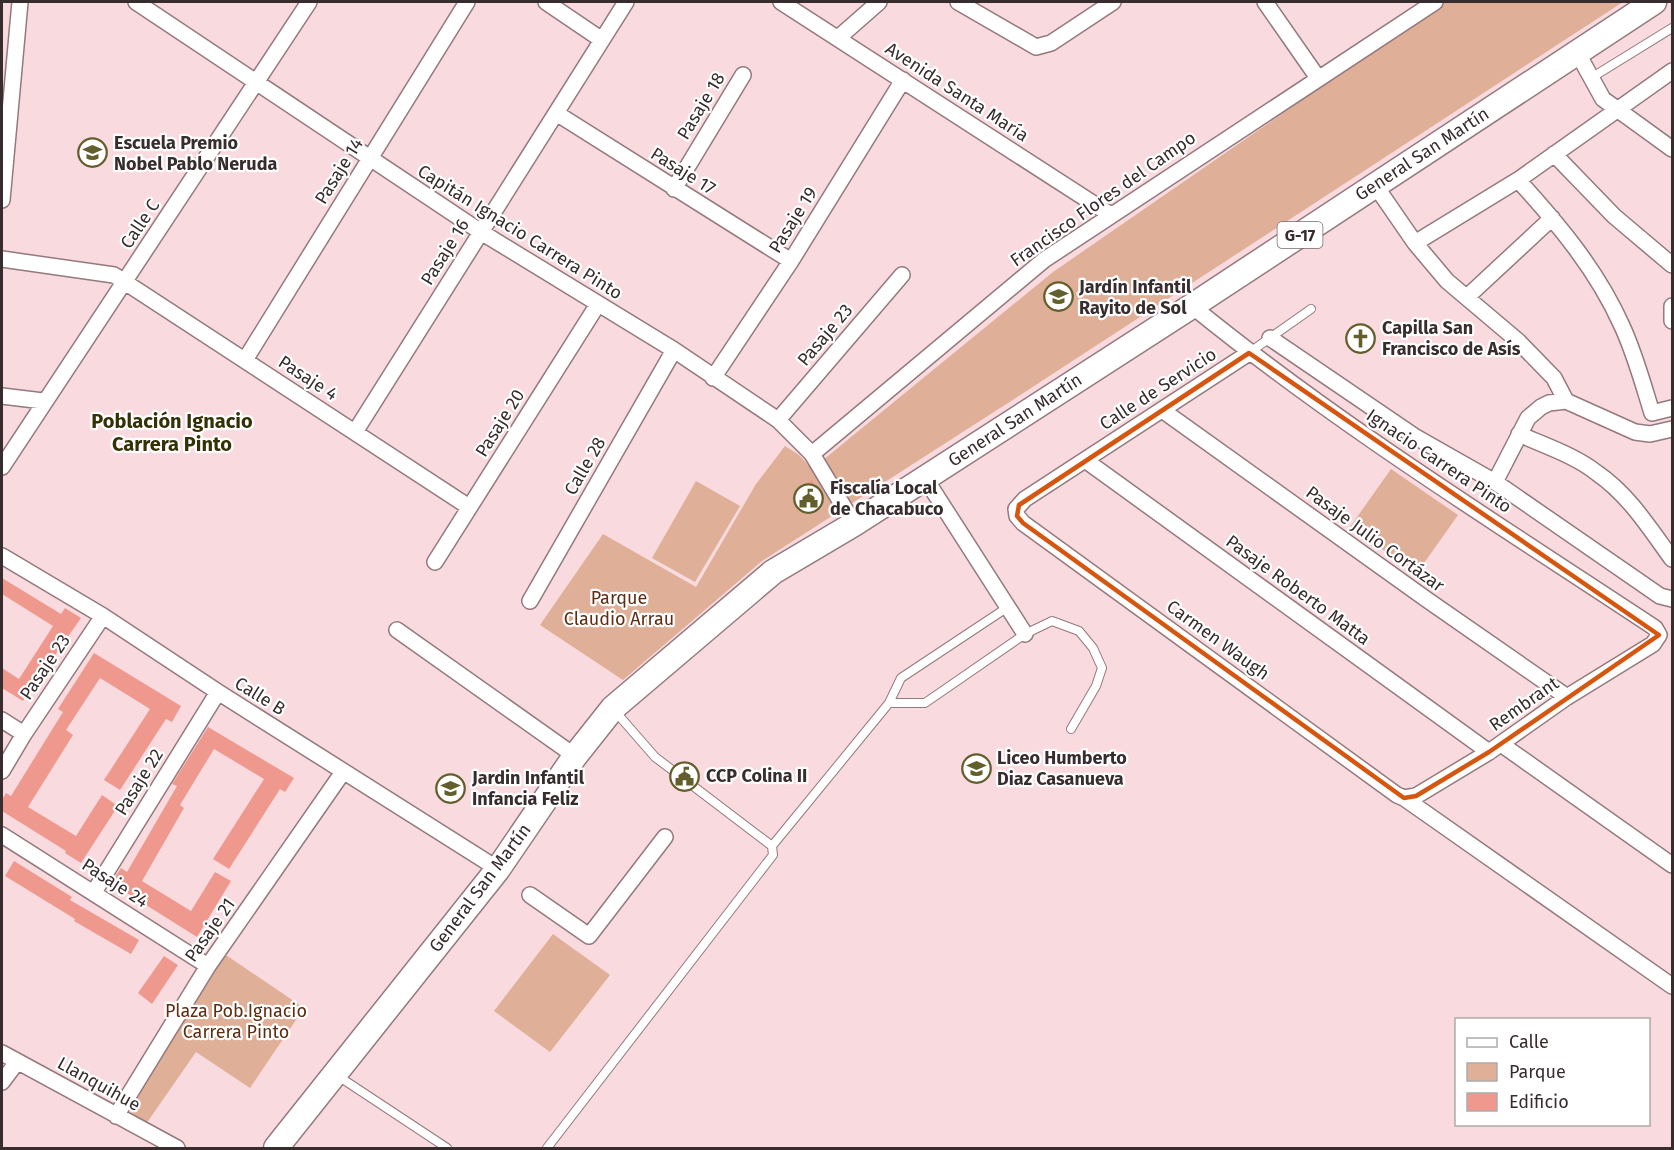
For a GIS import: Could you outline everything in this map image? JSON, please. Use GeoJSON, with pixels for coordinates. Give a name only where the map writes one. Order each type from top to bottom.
{"type":"FeatureCollection","features":[{"type":"Feature","properties":{"kind":"main road","name":"General San Martín"},"geometry":{"type":"LineString","coordinates":[[276,1149],[498,869],[575,756],[613,708],[773,572],[854,524],[1192,306],[1654,2]]}},
{"type":"Feature","properties":{"kind":"street"},"geometry":{"type":"LineString","coordinates":[[2,200],[5,139],[20,2]]}},
{"type":"Feature","properties":{"kind":"street","name":"Capitán Ignacio Carrera Pinto"},"geometry":{"type":"LineString","coordinates":[[136,2],[481,232],[674,350],[778,420],[812,454],[854,524]]}},
{"type":"Feature","properties":{"kind":"street","name":"Calle C"},"geometry":{"type":"LineString","coordinates":[[2,467],[309,2]]}},
{"type":"Feature","properties":{"kind":"street","name":"Pasaje 14"},"geometry":{"type":"LineString","coordinates":[[245,360],[467,2]]}},
{"type":"Feature","properties":{"kind":"street"},"geometry":{"type":"LineString","coordinates":[[546,2],[602,40]]}},
{"type":"Feature","properties":{"kind":"street","name":"Pasaje 16"},"geometry":{"type":"LineString","coordinates":[[355,432],[626,2]]}},
{"type":"Feature","properties":{"kind":"street","name":"Avenida Santa María"},"geometry":{"type":"LineString","coordinates":[[781,2],[1111,215]]}},
{"type":"Feature","properties":{"kind":"street"},"geometry":{"type":"LineString","coordinates":[[838,38],[879,2]]}},
{"type":"Feature","properties":{"kind":"street"},"geometry":{"type":"LineString","coordinates":[[958,2],[1036,47],[1051,43],[1113,2]]}},
{"type":"Feature","properties":{"kind":"street"},"geometry":{"type":"LineString","coordinates":[[1265,2],[1318,78]]}},
{"type":"Feature","properties":{"kind":"street","name":"Francisco Flores del Campo"},"geometry":{"type":"LineString","coordinates":[[812,454],[1044,260],[1435,2]]}},
{"type":"Feature","properties":{"kind":"street"},"geometry":{"type":"LineString","coordinates":[[1577,52],[1603,99],[1672,149]]}},
{"type":"Feature","properties":{"kind":"street"},"geometry":{"type":"LineString","coordinates":[[1415,243],[1518,180],[1672,71]]}},
{"type":"Feature","properties":{"kind":"street","name":"Pasaje 18"},"geometry":{"type":"LineString","coordinates":[[674,189],[743,75]]}},
{"type":"Feature","properties":{"kind":"street","name":"Pasaje 19"},"geometry":{"type":"LineString","coordinates":[[713,378],[790,261],[903,80]]}},
{"type":"Feature","properties":{"kind":"street","name":"Pasaje 17"},"geometry":{"type":"LineString","coordinates":[[556,113],[790,261]]}},
{"type":"Feature","properties":{"kind":"street"},"geometry":{"type":"LineString","coordinates":[[1554,154],[1614,216],[1672,265]]}},
{"type":"Feature","properties":{"kind":"street"},"geometry":{"type":"LineString","coordinates":[[1518,180],[1552,218],[1588,266],[1615,310],[1632,351],[1652,413],[1672,408]]}},
{"type":"Feature","properties":{"kind":"street"},"geometry":{"type":"LineString","coordinates":[[1376,185],[1415,243],[1447,281],[1518,341],[1554,378],[1566,400]]}},
{"type":"Feature","properties":{"kind":"street"},"geometry":{"type":"LineString","coordinates":[[1467,297],[1552,218]]}},
{"type":"Feature","properties":{"kind":"street","name":"Pasaje 4"},"geometry":{"type":"LineString","coordinates":[[2,259],[114,275],[469,507]]}},
{"type":"Feature","properties":{"kind":"street","name":"Pasaje 23"},"geometry":{"type":"LineString","coordinates":[[778,420],[902,274]]}},
{"type":"Feature","properties":{"kind":"street","name":"Pasaje 20"},"geometry":{"type":"LineString","coordinates":[[435,562],[598,304]]}},
{"type":"Feature","properties":{"kind":"street","name":"Ignacio Carrera Pinto"},"geometry":{"type":"LineString","coordinates":[[1192,306],[1249,353],[1390,453],[1655,628],[1659,635],[1653,644]]}},
{"type":"Feature","properties":{"kind":"street"},"geometry":{"type":"LineString","coordinates":[[1672,306],[1672,321]]}},
{"type":"Feature","properties":{"kind":"street"},"geometry":{"type":"LineString","coordinates":[[1270,338],[1414,436],[1495,482],[1660,597],[1672,599]]}},
{"type":"Feature","properties":{"kind":"street","name":"Calle 28"},"geometry":{"type":"LineString","coordinates":[[530,601],[674,350]]}},
{"type":"Feature","properties":{"kind":"street","name":"Calle de Servicio"},"geometry":{"type":"LineString","coordinates":[[1025,499],[1249,353]]}},
{"type":"Feature","properties":{"kind":"street"},"geometry":{"type":"LineString","coordinates":[[2,396],[44,401]]}},
{"type":"Feature","properties":{"kind":"street"},"geometry":{"type":"LineString","coordinates":[[1495,482],[1523,425],[1534,412],[1549,403],[1566,400],[1635,432],[1650,434],[1672,429]]}},
{"type":"Feature","properties":{"kind":"street","name":"Pasaje Julio Cortázar"},"geometry":{"type":"LineString","coordinates":[[1162,410],[1567,697]]}},
{"type":"Feature","properties":{"kind":"street"},"geometry":{"type":"LineString","coordinates":[[1519,434],[1566,454],[1612,485],[1640,514],[1672,560]]}},
{"type":"Feature","properties":{"kind":"street","name":"Pasaje Roberto Matta"},"geometry":{"type":"LineString","coordinates":[[1085,460],[1495,748],[1672,865]]}},
{"type":"Feature","properties":{"kind":"street"},"geometry":{"type":"LineString","coordinates":[[925,478],[1025,634]]}},
{"type":"Feature","properties":{"kind":"street","name":"Carmen Waugh"},"geometry":{"type":"LineString","coordinates":[[1025,499],[1016,509],[1017,516],[1023,523],[1377,781],[1410,797]]}},
{"type":"Feature","properties":{"kind":"street","name":"Calle B"},"geometry":{"type":"LineString","coordinates":[[2,556],[103,616],[218,692],[498,869]]}},
{"type":"Feature","properties":{"kind":"street","name":"Pasaje 23"},"geometry":{"type":"LineString","coordinates":[[2,771],[103,616]]}},
{"type":"Feature","properties":{"kind":"street"},"geometry":{"type":"LineString","coordinates":[[397,630],[575,756]]}},
{"type":"Feature","properties":{"kind":"street","name":"Rembrant"},"geometry":{"type":"LineString","coordinates":[[1410,797],[1495,748],[1567,697],[1653,644]]}},
{"type":"Feature","properties":{"kind":"street","name":"Pasaje 22"},"geometry":{"type":"LineString","coordinates":[[94,892],[218,692]]}},
{"type":"Feature","properties":{"kind":"street"},"geometry":{"type":"LineString","coordinates":[[2,720],[24,734]]}},
{"type":"Feature","properties":{"kind":"street","name":"Pasaje 21"},"geometry":{"type":"LineString","coordinates":[[116,1116],[208,966],[343,772]]}},
{"type":"Feature","properties":{"kind":"street"},"geometry":{"type":"LineString","coordinates":[[1410,797],[1672,986]]}},
{"type":"Feature","properties":{"kind":"street","name":"Pasaje 24"},"geometry":{"type":"LineString","coordinates":[[2,835],[208,966]]}},
{"type":"Feature","properties":{"kind":"street"},"geometry":{"type":"LineString","coordinates":[[530,895],[589,936],[665,837]]}},
{"type":"Feature","properties":{"kind":"street","name":"Llanquihue"},"geometry":{"type":"LineString","coordinates":[[2,1053],[177,1149]]}},
{"type":"Feature","properties":{"kind":"street"},"geometry":{"type":"LineString","coordinates":[[2,1082],[18,1062]]}},
{"type":"Feature","properties":{"kind":"lane"},"geometry":{"type":"LineString","coordinates":[[1591,78],[1672,27]]}},
{"type":"Feature","properties":{"kind":"lane","name":"Calle de Servicio"},"geometry":{"type":"LineString","coordinates":[[1249,353],[1311,309]]}},
{"type":"Feature","properties":{"kind":"lane"},"geometry":{"type":"LineString","coordinates":[[547,1149],[773,855],[772,846],[889,703],[901,678],[1008,607]]}},
{"type":"Feature","properties":{"kind":"lane"},"geometry":{"type":"LineString","coordinates":[[889,703],[925,703],[1025,634],[1052,621],[1079,631],[1093,648],[1102,668],[1096,686],[1071,729]]}},
{"type":"Feature","properties":{"kind":"lane"},"geometry":{"type":"LineString","coordinates":[[613,708],[655,757],[772,846]]}},
{"type":"Feature","properties":{"kind":"lane"},"geometry":{"type":"LineString","coordinates":[[334,1074],[447,1149]]}},
{"type":"Feature","properties":{"kind":"highlighted area"},"geometry":{"type":"Polygon","coordinates":[[[1249,353],[1659,635],[1489,752],[1416,796],[1404,798],[1023,523],[1017,516],[1019,505],[1249,353]]]}},
{"type":"Feature","properties":{"kind":"green space","name":"Parque Claudio Arrau"},"geometry":{"type":"Polygon","coordinates":[[[1444,2],[1623,2],[762,561],[623,680],[540,625],[603,534],[696,587],[756,484],[785,446],[799,455],[812,469],[1053,272],[1444,2]]]}},
{"type":"Feature","properties":{"kind":"green space"},"geometry":{"type":"Polygon","coordinates":[[[1391,469],[1458,515],[1417,573],[1350,527],[1391,469]]]}},
{"type":"Feature","properties":{"kind":"green space"},"geometry":{"type":"Polygon","coordinates":[[[696,481],[740,506],[695,582],[652,558],[696,481]]]}},
{"type":"Feature","properties":{"kind":"green space"},"geometry":{"type":"Polygon","coordinates":[[[553,934],[610,975],[550,1052],[494,1011],[553,934]]]}},
{"type":"Feature","properties":{"kind":"green space","name":"Plaza Pob.Ignacio Carrera Pinto"},"geometry":{"type":"Polygon","coordinates":[[[223,953],[304,1008],[250,1088],[196,1052],[146,1124],[125,1107],[223,953]]]}},
{"type":"Feature","properties":{"kind":"building","name":"Fiscalía Local de Chacabuco"},"geometry":{"type":"Polygon","coordinates":[[[812,480],[822,506],[807,513],[795,490],[812,480]]]}},
{"type":"Feature","properties":{"kind":"building"},"geometry":{"type":"Polygon","coordinates":[[[2,578],[61,614],[65,608],[81,618],[44,671],[40,669],[23,701],[2,688],[2,668],[19,679],[53,626],[2,594],[2,578]]]}},
{"type":"Feature","properties":{"kind":"building"},"geometry":{"type":"Polygon","coordinates":[[[94,653],[181,706],[172,722],[166,719],[120,790],[104,780],[150,709],[100,678],[66,730],[73,735],[28,807],[76,836],[102,795],[118,806],[81,863],[2,811],[2,800],[6,793],[11,796],[63,712],[58,709],[94,653]]]}},
{"type":"Feature","properties":{"kind":"building"},"geometry":{"type":"Polygon","coordinates":[[[208,727],[294,778],[285,792],[280,789],[229,869],[213,859],[264,779],[214,749],[180,805],[184,808],[142,881],[191,911],[215,872],[231,881],[197,937],[111,883],[121,868],[127,872],[177,786],[172,784],[208,727]]]}},
{"type":"Feature","properties":{"kind":"building"},"geometry":{"type":"Polygon","coordinates":[[[14,861],[72,897],[70,900],[139,940],[131,954],[74,921],[75,919],[5,876],[14,861]]]}},
{"type":"Feature","properties":{"kind":"building"},"geometry":{"type":"Polygon","coordinates":[[[164,956],[178,965],[152,1004],[138,993],[164,956]]]}},
{"type":"Feature","properties":{"kind":"place","name":"Escuela Premio Nobel Pablo Neruda"},"geometry":{"type":"Point","coordinates":[93,153]}},
{"type":"Feature","properties":{"kind":"place","name":"Jardín Infantil Rayito de Sol"},"geometry":{"type":"Point","coordinates":[1058,297]}},
{"type":"Feature","properties":{"kind":"place","name":"Capilla San Francisco de Asís"},"geometry":{"type":"Point","coordinates":[1361,338]}},
{"type":"Feature","properties":{"kind":"place","name":"Fiscalía Local de Chacabuco"},"geometry":{"type":"Point","coordinates":[809,498]}},
{"type":"Feature","properties":{"kind":"place","name":"Liceo Humberto Diaz Casanueva"},"geometry":{"type":"Point","coordinates":[976,768]}},
{"type":"Feature","properties":{"kind":"place","name":"CCP Colina II"},"geometry":{"type":"Point","coordinates":[685,776]}},
{"type":"Feature","properties":{"kind":"place","name":"Jardin Infantil Infancia Feliz"},"geometry":{"type":"Point","coordinates":[451,788]}},
{"type":"Feature","properties":{"kind":"district","name":"Población Ignacio Carrera Pinto"},"geometry":{"type":"Point","coordinates":[172,432]}}]}
